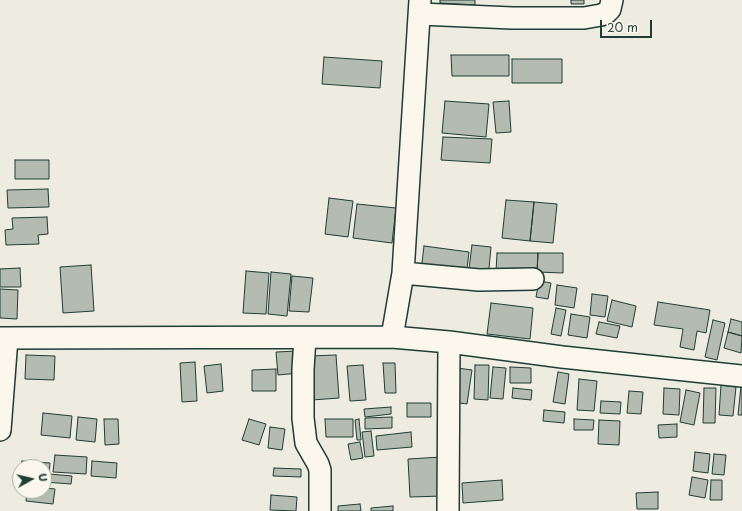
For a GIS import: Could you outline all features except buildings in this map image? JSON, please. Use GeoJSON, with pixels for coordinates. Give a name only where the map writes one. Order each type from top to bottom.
{"type":"FeatureCollection","features":[{"type":"Feature","properties":{"kind":"street"},"geometry":{"type":"LineString","coordinates":[[392,337],[403,273],[420,7],[512,18],[584,18],[606,13],[610,9],[612,0]]}},
{"type":"Feature","properties":{"kind":"street"},"geometry":{"type":"LineString","coordinates":[[403,273],[479,280],[533,279]]}},
{"type":"Feature","properties":{"kind":"street"},"geometry":{"type":"LineString","coordinates":[[0,430],[3,338],[392,337],[449,342],[562,357],[742,376]]}},
{"type":"Feature","properties":{"kind":"street"},"geometry":{"type":"LineString","coordinates":[[305,338],[303,369],[303,418],[306,443],[320,470],[320,511]]}},
{"type":"Feature","properties":{"kind":"street"},"geometry":{"type":"LineString","coordinates":[[448,511],[449,342]]}}]}
